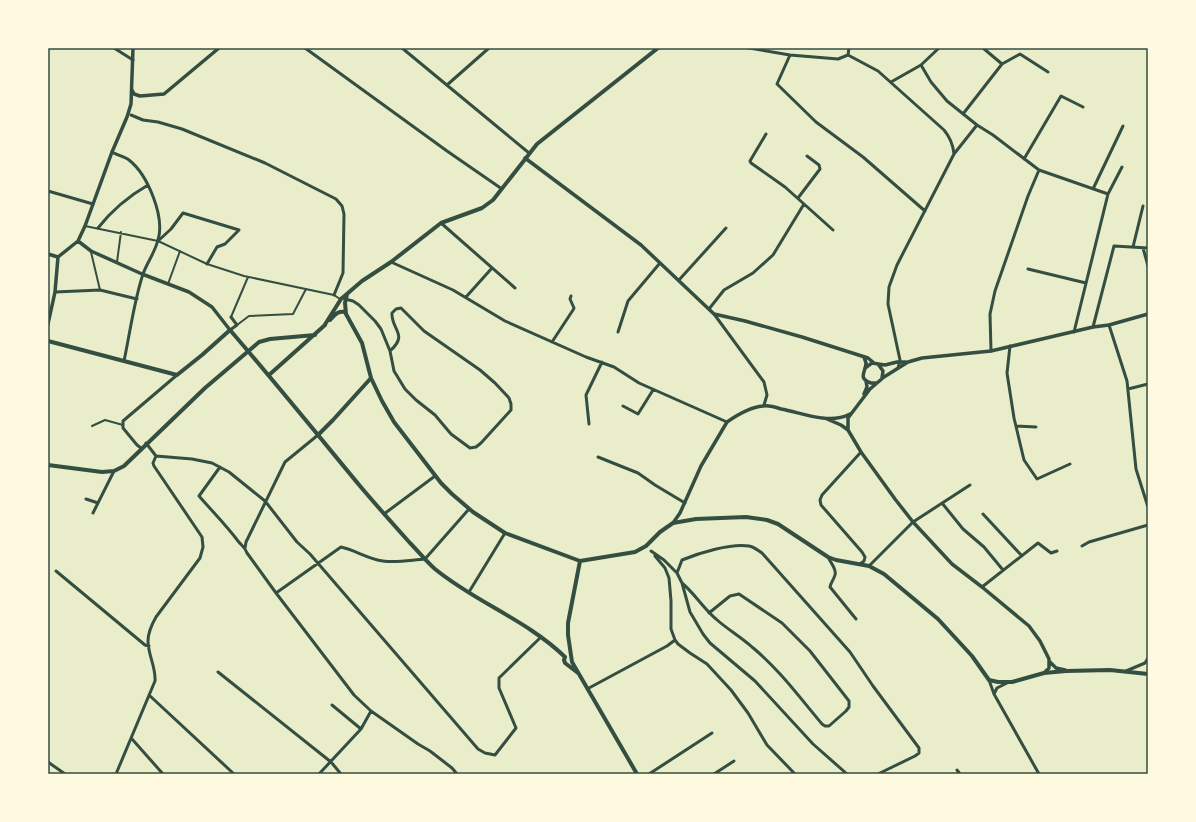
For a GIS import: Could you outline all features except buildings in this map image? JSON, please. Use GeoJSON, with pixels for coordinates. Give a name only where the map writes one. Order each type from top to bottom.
{"type":"FeatureCollection","features":[{"type":"Feature","properties":{"kind":"main road"},"geometry":{"type":"LineString","coordinates":[[324,326],[347,294],[362,281],[391,262],[440,223],[482,208],[493,200],[537,144],[658,48]]}},
{"type":"Feature","properties":{"kind":"main road"},"geometry":{"type":"LineString","coordinates":[[343,299],[346,314],[362,343],[371,378],[382,402],[394,422],[435,476],[452,494],[469,509],[505,533],[580,561],[635,552],[646,546],[660,532],[673,523],[696,518],[742,517],[767,520],[778,524],[828,557],[836,560],[869,566],[884,574],[938,619],[972,656],[989,680],[1007,682],[1044,673],[1066,671],[1126,671],[1148,674]]}},
{"type":"Feature","properties":{"kind":"main road"},"geometry":{"type":"LineString","coordinates":[[269,375],[315,335],[336,313],[345,312],[346,314]]}},
{"type":"Feature","properties":{"kind":"main road"},"geometry":{"type":"LineString","coordinates":[[48,341],[177,374],[202,355],[230,330],[384,514],[435,569],[541,637],[565,657],[564,661],[571,661]]}},
{"type":"Feature","properties":{"kind":"main road"},"geometry":{"type":"LineString","coordinates":[[48,465],[102,472],[114,471],[124,466],[146,443],[205,388],[259,342],[270,339],[315,335]]}},
{"type":"Feature","properties":{"kind":"main road"},"geometry":{"type":"LineString","coordinates":[[318,435],[371,378]]}},
{"type":"Feature","properties":{"kind":"main road"},"geometry":{"type":"LineString","coordinates":[[571,661],[568,623],[580,561]]}},
{"type":"Feature","properties":{"kind":"main road"},"geometry":{"type":"LineString","coordinates":[[565,657],[568,655],[589,688],[637,774]]}},
{"type":"Feature","properties":{"kind":"street"},"geometry":{"type":"LineString","coordinates":[[114,48],[133,60]]}},
{"type":"Feature","properties":{"kind":"street"},"geometry":{"type":"LineString","coordinates":[[48,324],[55,292],[58,257],[78,240],[85,226],[112,152],[127,117],[131,104],[133,48]]}},
{"type":"Feature","properties":{"kind":"street"},"geometry":{"type":"LineString","coordinates":[[131,104],[136,97],[164,94],[219,48]]}},
{"type":"Feature","properties":{"kind":"street"},"geometry":{"type":"LineString","coordinates":[[305,48],[502,189]]}},
{"type":"Feature","properties":{"kind":"street"},"geometry":{"type":"LineString","coordinates":[[402,48],[529,153]]}},
{"type":"Feature","properties":{"kind":"street"},"geometry":{"type":"LineString","coordinates":[[447,85],[489,48]]}},
{"type":"Feature","properties":{"kind":"street"},"geometry":{"type":"LineString","coordinates":[[749,48],[790,55],[838,59],[848,55],[878,71],[944,130],[953,146],[954,154]]}},
{"type":"Feature","properties":{"kind":"street"},"geometry":{"type":"LineString","coordinates":[[848,55],[849,48]]}},
{"type":"Feature","properties":{"kind":"street"},"geometry":{"type":"LineString","coordinates":[[891,82],[921,65],[939,48]]}},
{"type":"Feature","properties":{"kind":"street"},"geometry":{"type":"LineString","coordinates":[[983,48],[1002,64]]}},
{"type":"Feature","properties":{"kind":"street"},"geometry":{"type":"LineString","coordinates":[[963,114],[1002,64],[1020,54],[1048,72]]}},
{"type":"Feature","properties":{"kind":"street"},"geometry":{"type":"LineString","coordinates":[[790,55],[777,84],[816,122],[863,158],[924,210]]}},
{"type":"Feature","properties":{"kind":"street"},"geometry":{"type":"LineString","coordinates":[[921,65],[931,82],[947,101],[1039,170],[1108,194]]}},
{"type":"Feature","properties":{"kind":"street"},"geometry":{"type":"LineString","coordinates":[[132,88],[134,94],[140,96]]}},
{"type":"Feature","properties":{"kind":"street"},"geometry":{"type":"LineString","coordinates":[[1024,159],[1061,96],[1083,107]]}},
{"type":"Feature","properties":{"kind":"street"},"geometry":{"type":"LineString","coordinates":[[131,115],[143,120],[158,122],[182,130],[265,163],[336,199],[342,206],[344,214],[344,244],[343,273],[334,295]]}},
{"type":"Feature","properties":{"kind":"street"},"geometry":{"type":"LineString","coordinates":[[898,368],[899,355],[888,304],[889,287],[897,265],[954,154],[978,125]]}},
{"type":"Feature","properties":{"kind":"street"},"geometry":{"type":"LineString","coordinates":[[1093,189],[1123,126]]}},
{"type":"Feature","properties":{"kind":"street"},"geometry":{"type":"LineString","coordinates":[[766,134],[751,156],[751,164],[766,173],[798,198],[833,230]]}},
{"type":"Feature","properties":{"kind":"street"},"geometry":{"type":"LineString","coordinates":[[112,152],[128,160],[138,170],[148,185],[157,208],[161,226],[158,241],[143,274],[124,361]]}},
{"type":"Feature","properties":{"kind":"street"},"geometry":{"type":"LineString","coordinates":[[798,198],[820,169],[819,165],[807,156]]}},
{"type":"Feature","properties":{"kind":"street"},"geometry":{"type":"LineString","coordinates":[[525,158],[641,245],[714,314],[764,382],[767,395],[764,405]]}},
{"type":"Feature","properties":{"kind":"street"},"geometry":{"type":"LineString","coordinates":[[1074,332],[1108,194],[1122,168]]}},
{"type":"Feature","properties":{"kind":"street"},"geometry":{"type":"LineString","coordinates":[[991,351],[990,314],[996,291],[1028,196],[1039,170]]}},
{"type":"Feature","properties":{"kind":"street"},"geometry":{"type":"LineString","coordinates":[[98,228],[130,195],[148,185]]}},
{"type":"Feature","properties":{"kind":"street"},"geometry":{"type":"LineString","coordinates":[[48,191],[93,204]]}},
{"type":"Feature","properties":{"kind":"street"},"geometry":{"type":"LineString","coordinates":[[709,309],[724,290],[753,273],[773,255],[804,204]]}},
{"type":"Feature","properties":{"kind":"street"},"geometry":{"type":"LineString","coordinates":[[1133,247],[1143,206]]}},
{"type":"Feature","properties":{"kind":"street"},"geometry":{"type":"LineString","coordinates":[[158,241],[171,229],[183,213],[240,230],[226,244],[217,247],[207,264]]}},
{"type":"Feature","properties":{"kind":"street"},"geometry":{"type":"LineString","coordinates":[[440,223],[515,288]]}},
{"type":"Feature","properties":{"kind":"street"},"geometry":{"type":"LineString","coordinates":[[85,226],[121,232],[158,241],[207,264],[248,277],[334,295],[353,301],[359,305],[380,329],[390,351],[394,371],[405,389],[435,415],[451,434],[470,448],[476,447],[481,443],[511,410],[509,398],[495,383],[480,370],[424,331],[401,308],[396,309],[392,313],[393,321],[398,334],[398,341],[397,345],[390,351]]}},
{"type":"Feature","properties":{"kind":"street"},"geometry":{"type":"LineString","coordinates":[[679,280],[726,228]]}},
{"type":"Feature","properties":{"kind":"street"},"geometry":{"type":"LineString","coordinates":[[117,262],[121,232]]}},
{"type":"Feature","properties":{"kind":"street"},"geometry":{"type":"LineString","coordinates":[[78,240],[91,251],[143,274],[190,292],[212,307],[230,330],[249,316],[293,314],[306,289]]}},
{"type":"Feature","properties":{"kind":"street"},"geometry":{"type":"LineString","coordinates":[[1093,327],[1114,246],[1148,248]]}},
{"type":"Feature","properties":{"kind":"street"},"geometry":{"type":"LineString","coordinates":[[1143,248],[1148,266]]}},
{"type":"Feature","properties":{"kind":"street"},"geometry":{"type":"LineString","coordinates":[[91,251],[100,290]]}},
{"type":"Feature","properties":{"kind":"street"},"geometry":{"type":"LineString","coordinates":[[168,284],[180,252]]}},
{"type":"Feature","properties":{"kind":"street"},"geometry":{"type":"LineString","coordinates":[[48,254],[58,257]]}},
{"type":"Feature","properties":{"kind":"street"},"geometry":{"type":"LineString","coordinates":[[391,262],[453,290],[505,321],[614,367],[639,384],[727,422]]}},
{"type":"Feature","properties":{"kind":"street"},"geometry":{"type":"LineString","coordinates":[[618,332],[628,301],[660,263]]}},
{"type":"Feature","properties":{"kind":"street"},"geometry":{"type":"LineString","coordinates":[[466,297],[492,268]]}},
{"type":"Feature","properties":{"kind":"street"},"geometry":{"type":"LineString","coordinates":[[1028,269],[1086,283]]}},
{"type":"Feature","properties":{"kind":"street"},"geometry":{"type":"LineString","coordinates":[[237,325],[230,317],[248,277]]}},
{"type":"Feature","properties":{"kind":"street"},"geometry":{"type":"LineString","coordinates":[[55,292],[100,290],[137,299]]}},
{"type":"Feature","properties":{"kind":"street"},"geometry":{"type":"LineString","coordinates":[[552,342],[574,308],[570,299],[571,296]]}},
{"type":"Feature","properties":{"kind":"street"},"geometry":{"type":"LineString","coordinates":[[714,314],[774,329],[868,358],[881,367],[883,371],[881,379]]}},
{"type":"Feature","properties":{"kind":"street"},"geometry":{"type":"LineString","coordinates":[[1066,671],[1056,668],[1050,662],[1040,641],[1029,626],[952,564],[913,522],[861,452],[848,430],[847,422],[851,413],[881,379],[908,362],[922,358],[991,351],[1093,327],[1109,325],[1148,314]]}},
{"type":"Feature","properties":{"kind":"street"},"geometry":{"type":"LineString","coordinates":[[1109,325],[1127,381],[1136,469],[1148,507]]}},
{"type":"Feature","properties":{"kind":"street"},"geometry":{"type":"LineString","coordinates":[[1010,346],[1007,373],[1016,426],[1024,460],[1037,479],[1070,464]]}},
{"type":"Feature","properties":{"kind":"street"},"geometry":{"type":"LineString","coordinates":[[863,398],[867,386],[863,374],[866,363],[864,357]]}},
{"type":"Feature","properties":{"kind":"street"},"geometry":{"type":"LineString","coordinates":[[589,424],[586,395],[602,362]]}},
{"type":"Feature","properties":{"kind":"street"},"geometry":{"type":"LineString","coordinates":[[865,368],[869,364],[908,362]]}},
{"type":"Feature","properties":{"kind":"street"},"geometry":{"type":"LineString","coordinates":[[141,448],[130,438],[123,428],[123,421],[177,374]]}},
{"type":"Feature","properties":{"kind":"street"},"geometry":{"type":"LineString","coordinates":[[865,380],[871,383],[877,383]]}},
{"type":"Feature","properties":{"kind":"street"},"geometry":{"type":"LineString","coordinates":[[1128,389],[1148,384]]}},
{"type":"Feature","properties":{"kind":"street"},"geometry":{"type":"LineString","coordinates":[[623,406],[638,414],[653,390]]}},
{"type":"Feature","properties":{"kind":"street"},"geometry":{"type":"LineString","coordinates":[[673,523],[685,503],[701,466],[727,422],[733,418],[753,408],[764,405],[827,419],[848,430]]}},
{"type":"Feature","properties":{"kind":"street"},"geometry":{"type":"LineString","coordinates":[[827,419],[839,418],[851,413]]}},
{"type":"Feature","properties":{"kind":"street"},"geometry":{"type":"LineString","coordinates":[[92,426],[105,420],[123,424]]}},
{"type":"Feature","properties":{"kind":"street"},"geometry":{"type":"LineString","coordinates":[[1016,426],[1036,427]]}},
{"type":"Feature","properties":{"kind":"street"},"geometry":{"type":"LineString","coordinates":[[245,548],[246,542],[285,462],[318,435]]}},
{"type":"Feature","properties":{"kind":"street"},"geometry":{"type":"LineString","coordinates":[[146,443],[156,456],[192,459],[212,463],[229,472],[266,501],[297,542],[318,563],[478,748],[485,754],[496,755],[516,728],[499,688],[498,678],[541,637]]}},
{"type":"Feature","properties":{"kind":"street"},"geometry":{"type":"LineString","coordinates":[[860,564],[864,561],[865,557],[862,552],[821,505],[820,500],[822,495],[861,452]]}},
{"type":"Feature","properties":{"kind":"street"},"geometry":{"type":"LineString","coordinates":[[116,774],[132,739],[155,681],[155,668],[149,646],[149,632],[156,616],[200,558],[203,547],[202,536],[153,465],[156,456]]}},
{"type":"Feature","properties":{"kind":"street"},"geometry":{"type":"LineString","coordinates":[[598,457],[638,473],[685,503]]}},
{"type":"Feature","properties":{"kind":"street"},"geometry":{"type":"LineString","coordinates":[[220,467],[198,496],[227,526],[240,544],[245,548],[276,593],[354,695],[370,711],[430,751],[452,768],[457,774]]}},
{"type":"Feature","properties":{"kind":"street"},"geometry":{"type":"LineString","coordinates":[[93,513],[114,471]]}},
{"type":"Feature","properties":{"kind":"street"},"geometry":{"type":"LineString","coordinates":[[384,514],[435,476]]}},
{"type":"Feature","properties":{"kind":"street"},"geometry":{"type":"LineString","coordinates":[[869,566],[913,522],[970,485]]}},
{"type":"Feature","properties":{"kind":"street"},"geometry":{"type":"LineString","coordinates":[[86,500],[98,503]]}},
{"type":"Feature","properties":{"kind":"street"},"geometry":{"type":"LineString","coordinates":[[942,503],[963,529],[984,547],[1002,570]]}},
{"type":"Feature","properties":{"kind":"street"},"geometry":{"type":"LineString","coordinates":[[276,593],[340,547],[348,548],[369,557],[384,561],[425,559],[469,509]]}},
{"type":"Feature","properties":{"kind":"street"},"geometry":{"type":"LineString","coordinates":[[983,514],[1022,556]]}},
{"type":"Feature","properties":{"kind":"street"},"geometry":{"type":"LineString","coordinates":[[679,515],[684,521]]}},
{"type":"Feature","properties":{"kind":"street"},"geometry":{"type":"LineString","coordinates":[[1082,546],[1089,542],[1148,525]]}},
{"type":"Feature","properties":{"kind":"street"},"geometry":{"type":"LineString","coordinates":[[469,592],[505,533]]}},
{"type":"Feature","properties":{"kind":"street"},"geometry":{"type":"LineString","coordinates":[[982,587],[1038,543],[1051,553],[1057,551]]}},
{"type":"Feature","properties":{"kind":"street"},"geometry":{"type":"LineString","coordinates":[[646,546],[665,568],[669,578],[671,629],[675,640],[678,644],[707,664],[720,677],[748,713],[767,745],[794,773]]}},
{"type":"Feature","properties":{"kind":"street"},"geometry":{"type":"LineString","coordinates":[[677,573],[682,560],[704,552],[736,546],[748,546],[755,548],[762,554],[850,652],[869,681],[919,748],[919,753],[915,756],[878,774]]}},
{"type":"Feature","properties":{"kind":"street"},"geometry":{"type":"LineString","coordinates":[[651,551],[664,560],[677,573],[682,583],[690,612],[710,643],[754,681],[813,744],[847,774]]}},
{"type":"Feature","properties":{"kind":"street"},"geometry":{"type":"LineString","coordinates":[[828,557],[835,570],[835,575],[830,587],[856,619]]}},
{"type":"Feature","properties":{"kind":"street"},"geometry":{"type":"LineString","coordinates":[[56,571],[145,645],[149,646]]}},
{"type":"Feature","properties":{"kind":"street"},"geometry":{"type":"LineString","coordinates":[[682,583],[690,590],[709,613],[716,620],[752,646],[770,663],[822,724],[829,726],[846,712],[849,707],[848,701],[810,651],[782,622],[739,594],[730,596],[709,613]]}},
{"type":"Feature","properties":{"kind":"street"},"geometry":{"type":"LineString","coordinates":[[589,688],[667,646],[675,640]]}},
{"type":"Feature","properties":{"kind":"street"},"geometry":{"type":"LineString","coordinates":[[1126,671],[1146,663],[1148,658]]}},
{"type":"Feature","properties":{"kind":"street"},"geometry":{"type":"LineString","coordinates":[[1044,673],[1049,668],[1050,662]]}},
{"type":"Feature","properties":{"kind":"street"},"geometry":{"type":"LineString","coordinates":[[218,672],[331,762],[341,774]]}},
{"type":"Feature","properties":{"kind":"street"},"geometry":{"type":"LineString","coordinates":[[989,680],[994,694],[1039,774]]}},
{"type":"Feature","properties":{"kind":"street"},"geometry":{"type":"LineString","coordinates":[[994,694],[997,688],[1007,682]]}},
{"type":"Feature","properties":{"kind":"street"},"geometry":{"type":"LineString","coordinates":[[150,695],[234,774]]}},
{"type":"Feature","properties":{"kind":"street"},"geometry":{"type":"LineString","coordinates":[[332,705],[361,729]]}},
{"type":"Feature","properties":{"kind":"street"},"geometry":{"type":"LineString","coordinates":[[318,774],[361,729],[370,711]]}},
{"type":"Feature","properties":{"kind":"street"},"geometry":{"type":"LineString","coordinates":[[649,774],[712,733]]}},
{"type":"Feature","properties":{"kind":"street"},"geometry":{"type":"LineString","coordinates":[[132,739],[163,774]]}},
{"type":"Feature","properties":{"kind":"street"},"geometry":{"type":"LineString","coordinates":[[714,774],[734,761]]}},
{"type":"Feature","properties":{"kind":"street"},"geometry":{"type":"LineString","coordinates":[[48,762],[65,774]]}},
{"type":"Feature","properties":{"kind":"street"},"geometry":{"type":"LineString","coordinates":[[958,770],[960,774]]}},
{"type":"Feature","properties":{"kind":"street"},"geometry":{"type":"LineString","coordinates":[[788,774],[794,773]]}}]}
